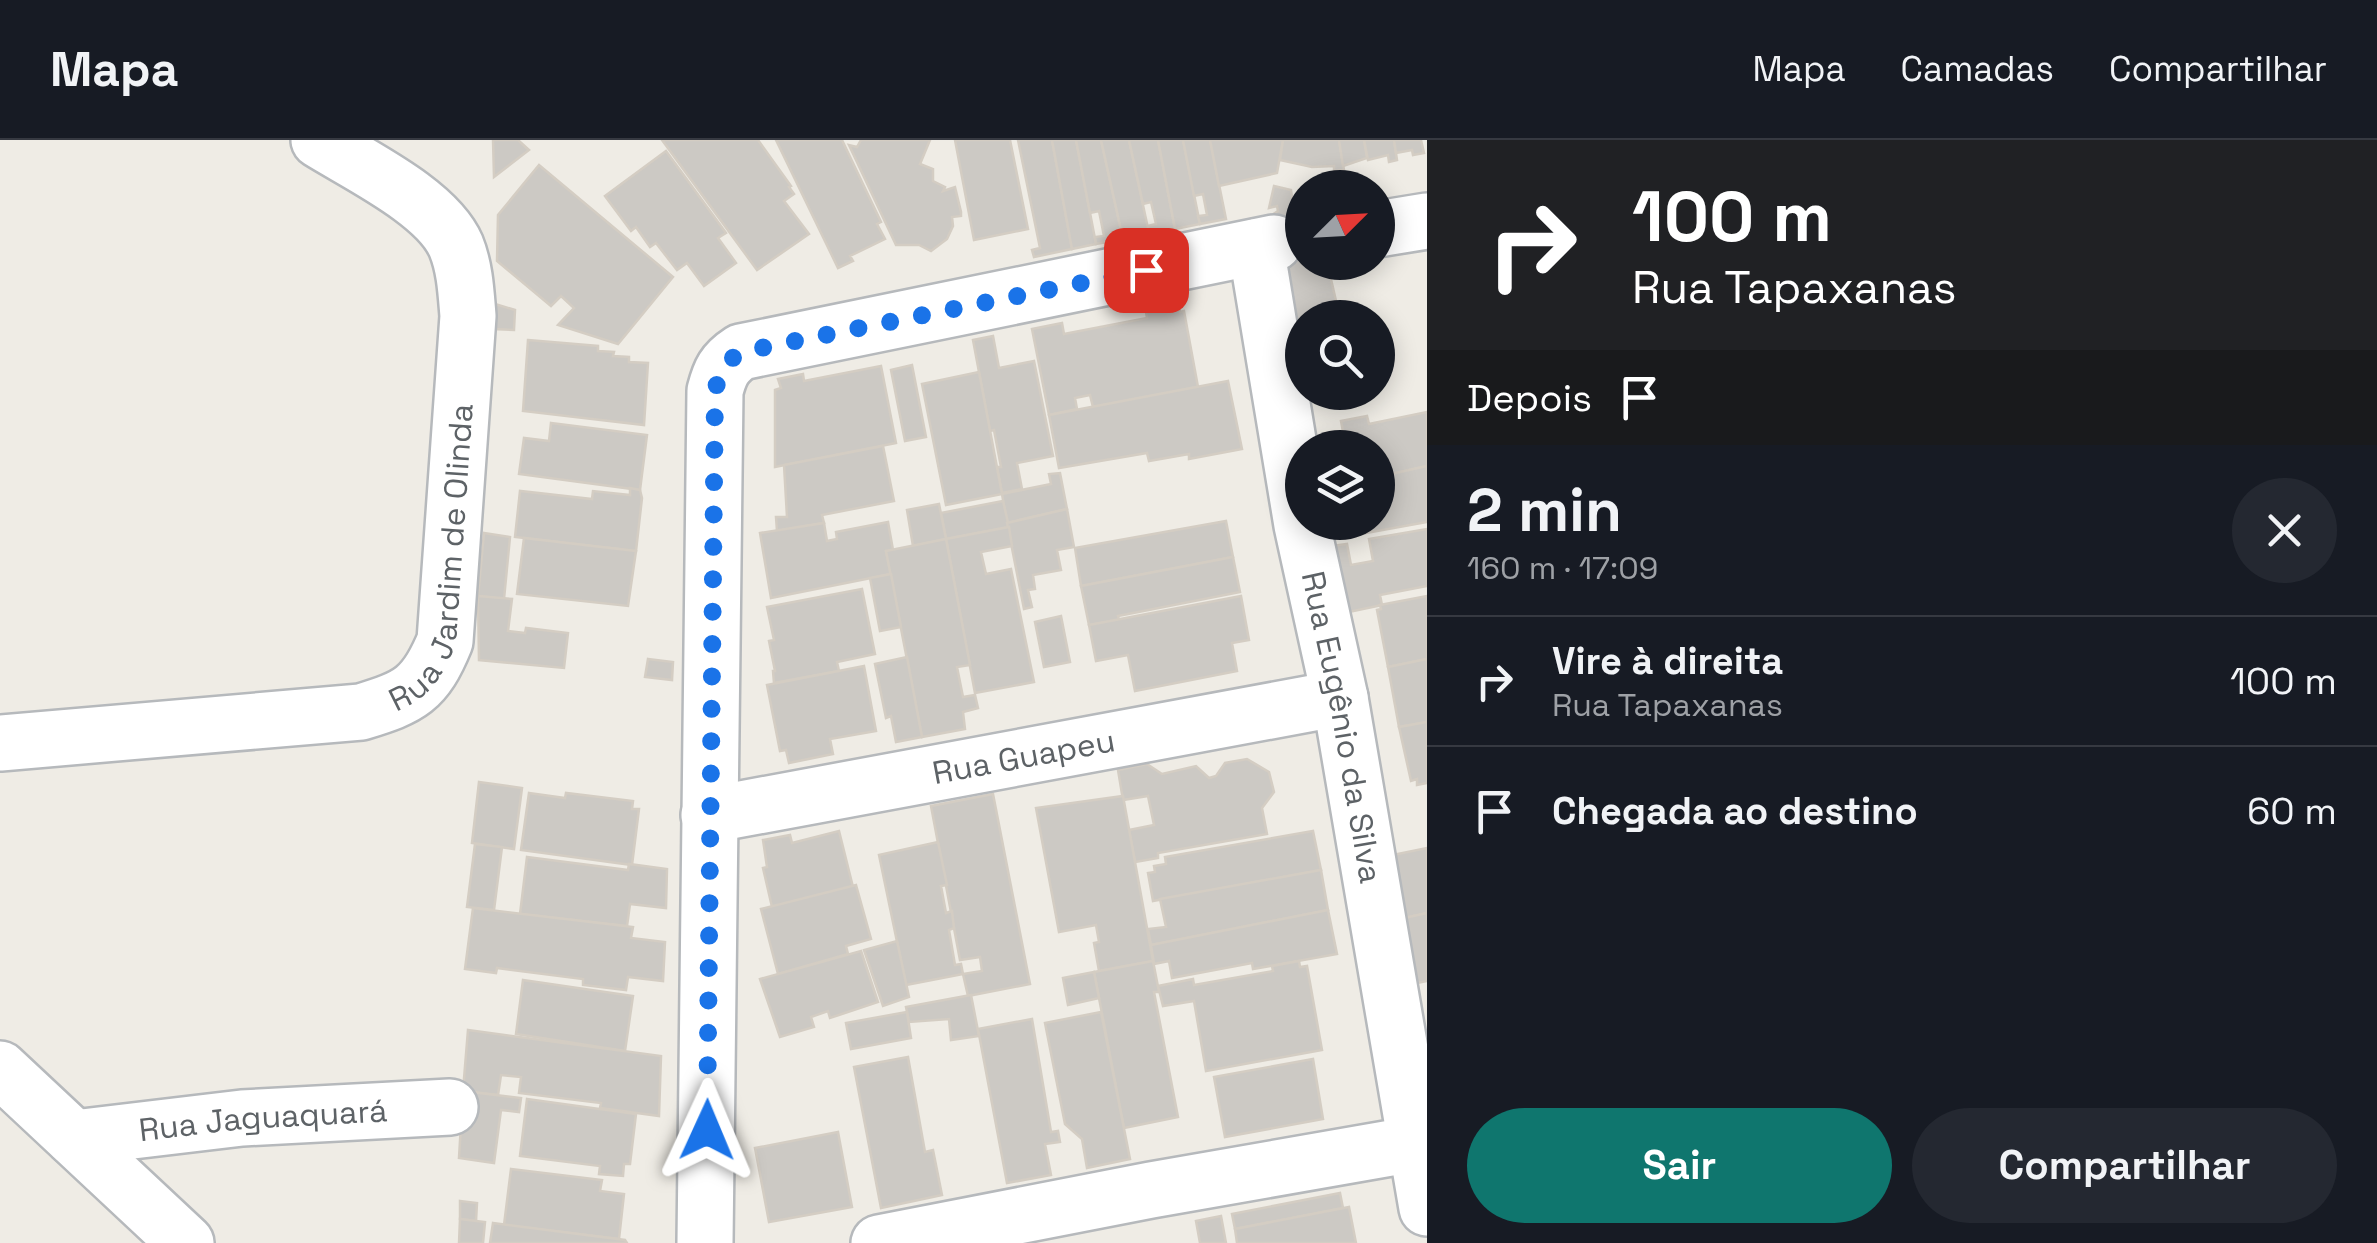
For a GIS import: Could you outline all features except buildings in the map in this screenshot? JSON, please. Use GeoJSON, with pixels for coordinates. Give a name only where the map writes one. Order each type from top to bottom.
{"type":"FeatureCollection","features":[{"type":"Feature","properties":{"kind":"street","name":"Rua Jardim de Olinda"},"geometry":{"type":"LineString","coordinates":[[0,743],[361,712],[410,694],[433,672],[446,642],[468,316],[464,272],[455,244],[425,208],[319,140]]}},
{"type":"Feature","properties":{"kind":"street"},"geometry":{"type":"LineString","coordinates":[[1395,227],[1427,222]]}},
{"type":"Feature","properties":{"kind":"street","name":"Rua Eugênio da Silva"},"geometry":{"type":"LineString","coordinates":[[709,815],[715,391],[728,361],[741,352],[1265,245],[1302,525],[1340,698],[1427,1208]]}},
{"type":"Feature","properties":{"kind":"street","name":"Rua Guapeu"},"geometry":{"type":"LineString","coordinates":[[709,815],[1340,698]]}},
{"type":"Feature","properties":{"kind":"street"},"geometry":{"type":"LineString","coordinates":[[705,1243],[709,815]]}},
{"type":"Feature","properties":{"kind":"street"},"geometry":{"type":"LineString","coordinates":[[0,1069],[186,1243]]}},
{"type":"Feature","properties":{"kind":"street","name":"Rua Jaguaquará"},"geometry":{"type":"LineString","coordinates":[[74,1138],[242,1118],[450,1107]]}},
{"type":"Feature","properties":{"kind":"street"},"geometry":{"type":"LineString","coordinates":[[879,1243],[1414,1144]]}},
{"type":"Feature","properties":{"kind":"route"},"geometry":{"type":"LineString","coordinates":[[707,1130],[715,391],[720,372],[741,352],[1146,270]]}}]}
